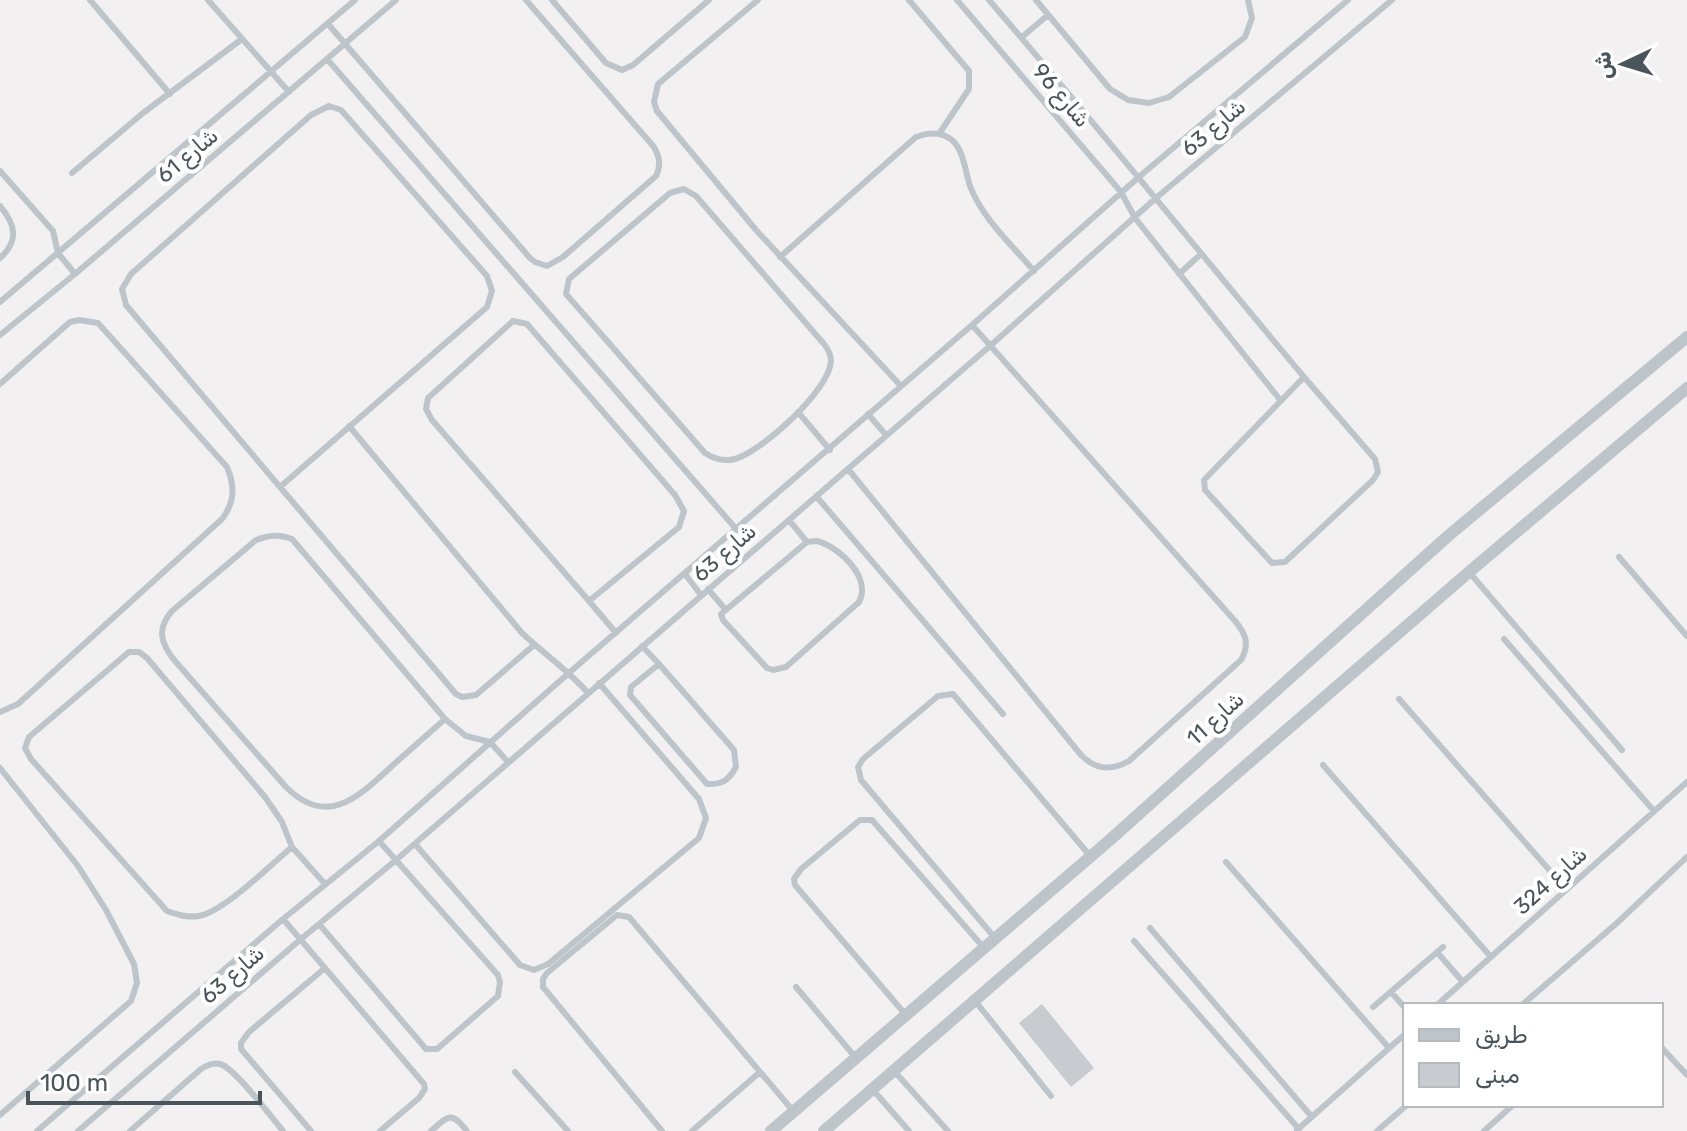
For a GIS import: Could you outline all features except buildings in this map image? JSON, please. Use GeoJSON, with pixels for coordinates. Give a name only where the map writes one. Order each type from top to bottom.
{"type":"FeatureCollection","features":[{"type":"Feature","properties":{"kind":"street","name":"شارع 11"},"geometry":{"type":"LineString","coordinates":[[771,1131],[1091,857],[1448,536],[1687,337]]}},
{"type":"Feature","properties":{"kind":"street"},"geometry":{"type":"LineString","coordinates":[[824,1131],[1469,572],[1687,388]]}},
{"type":"Feature","properties":{"kind":"lane"},"geometry":{"type":"LineString","coordinates":[[90,0],[170,94]]}},
{"type":"Feature","properties":{"kind":"lane"},"geometry":{"type":"LineString","coordinates":[[208,0],[289,92]]}},
{"type":"Feature","properties":{"kind":"lane","name":"شارع 61"},"geometry":{"type":"LineString","coordinates":[[0,302],[355,0]]}},
{"type":"Feature","properties":{"kind":"lane","name":"شارع 61"},"geometry":{"type":"LineString","coordinates":[[0,335],[396,0]]}},
{"type":"Feature","properties":{"kind":"lane"},"geometry":{"type":"LineString","coordinates":[[328,24],[530,258],[547,266],[559,261],[656,176],[660,166],[654,147],[526,0]]}},
{"type":"Feature","properties":{"kind":"lane"},"geometry":{"type":"LineString","coordinates":[[552,0],[606,63],[622,70],[638,61],[709,0]]}},
{"type":"Feature","properties":{"kind":"lane"},"geometry":{"type":"LineString","coordinates":[[758,0],[658,84],[654,102],[657,111],[780,257],[901,386]]}},
{"type":"Feature","properties":{"kind":"lane"},"geometry":{"type":"LineString","coordinates":[[909,0],[969,71],[969,89],[939,134]]}},
{"type":"Feature","properties":{"kind":"lane","name":"شارع 96"},"geometry":{"type":"LineString","coordinates":[[957,0],[1121,192],[1135,218],[1281,401],[1205,477],[1203,484],[1268,561],[1276,564],[1285,562],[1373,480],[1378,472],[1375,459],[989,0]]}},
{"type":"Feature","properties":{"kind":"lane"},"geometry":{"type":"LineString","coordinates":[[1036,0],[1110,89],[1128,100],[1149,103],[1169,97],[1245,37],[1252,18],[1248,0]]}},
{"type":"Feature","properties":{"kind":"lane","name":"شارع 63"},"geometry":{"type":"LineString","coordinates":[[37,1131],[283,919],[379,841],[570,672],[830,450],[1121,192],[1348,0]]}},
{"type":"Feature","properties":{"kind":"lane","name":"شارع 63"},"geometry":{"type":"LineString","coordinates":[[78,1131],[415,844],[990,346],[1156,198],[1392,0]]}},
{"type":"Feature","properties":{"kind":"lane"},"geometry":{"type":"LineString","coordinates":[[1022,37],[1048,15]]}},
{"type":"Feature","properties":{"kind":"lane"},"geometry":{"type":"LineString","coordinates":[[72,173],[143,113],[242,39]]}},
{"type":"Feature","properties":{"kind":"lane"},"geometry":{"type":"LineString","coordinates":[[327,59],[737,530]]}},
{"type":"Feature","properties":{"kind":"lane"},"geometry":{"type":"LineString","coordinates":[[280,487],[487,307],[492,291],[487,276],[341,110],[329,106],[311,115],[131,274],[122,289],[126,305],[280,487],[456,694],[462,697],[476,695],[534,645]]}},
{"type":"Feature","properties":{"kind":"lane"},"geometry":{"type":"LineString","coordinates":[[780,257],[916,137],[928,132],[952,141],[961,153],[977,204],[1034,271]]}},
{"type":"Feature","properties":{"kind":"lane"},"geometry":{"type":"LineString","coordinates":[[0,171],[53,231],[58,253],[75,274]]}},
{"type":"Feature","properties":{"kind":"lane"},"geometry":{"type":"LineString","coordinates":[[684,189],[691,191],[829,352],[831,362],[823,383],[798,412],[740,457],[731,460],[713,458],[705,453],[570,301],[566,286],[569,279],[670,193],[684,189]]}},
{"type":"Feature","properties":{"kind":"lane"},"geometry":{"type":"LineString","coordinates":[[0,206],[12,223],[14,232],[9,250],[0,258]]}},
{"type":"Feature","properties":{"kind":"lane"},"geometry":{"type":"LineString","coordinates":[[1179,274],[1201,254]]}},
{"type":"Feature","properties":{"kind":"lane"},"geometry":{"type":"LineString","coordinates":[[0,384],[70,322],[89,320],[98,323],[227,467],[233,495],[230,509],[222,519],[18,704],[0,712]]}},
{"type":"Feature","properties":{"kind":"lane"},"geometry":{"type":"LineString","coordinates":[[589,601],[679,527],[684,511],[675,495],[527,324],[513,321],[428,398],[426,409],[432,420],[616,633]]}},
{"type":"Feature","properties":{"kind":"lane"},"geometry":{"type":"LineString","coordinates":[[848,469],[1089,762],[1109,769],[1129,761],[1241,660],[1247,645],[1246,636],[1235,621],[972,325]]}},
{"type":"Feature","properties":{"kind":"lane"},"geometry":{"type":"LineString","coordinates":[[1281,401],[1304,377]]}},
{"type":"Feature","properties":{"kind":"lane"},"geometry":{"type":"LineString","coordinates":[[798,412],[830,450]]}},
{"type":"Feature","properties":{"kind":"lane"},"geometry":{"type":"LineString","coordinates":[[868,414],[886,435]]}},
{"type":"Feature","properties":{"kind":"lane"},"geometry":{"type":"LineString","coordinates":[[349,426],[534,645],[550,660],[570,672],[588,693]]}},
{"type":"Feature","properties":{"kind":"lane"},"geometry":{"type":"LineString","coordinates":[[816,496],[1003,714]]}},
{"type":"Feature","properties":{"kind":"lane"},"geometry":{"type":"LineString","coordinates":[[789,520],[807,542]]}},
{"type":"Feature","properties":{"kind":"lane"},"geometry":{"type":"LineString","coordinates":[[445,719],[349,802],[321,807],[308,803],[286,787],[175,661],[162,641],[161,630],[172,611],[256,540],[268,535],[292,539],[445,719],[466,736],[490,742],[508,762]]}},
{"type":"Feature","properties":{"kind":"lane"},"geometry":{"type":"LineString","coordinates":[[807,542],[827,544],[836,550],[860,579],[863,595],[852,609],[786,667],[773,670],[761,665],[721,614],[807,542]]}},
{"type":"Feature","properties":{"kind":"lane"},"geometry":{"type":"LineString","coordinates":[[1619,557],[1687,636]]}},
{"type":"Feature","properties":{"kind":"lane"},"geometry":{"type":"LineString","coordinates":[[1469,572],[1622,750]]}},
{"type":"Feature","properties":{"kind":"lane"},"geometry":{"type":"LineString","coordinates":[[685,574],[701,595]]}},
{"type":"Feature","properties":{"kind":"lane"},"geometry":{"type":"LineString","coordinates":[[708,589],[725,609]]}},
{"type":"Feature","properties":{"kind":"lane"},"geometry":{"type":"LineString","coordinates":[[1504,639],[1654,811]]}},
{"type":"Feature","properties":{"kind":"lane"},"geometry":{"type":"LineString","coordinates":[[642,646],[659,664],[734,750],[736,767],[725,782],[707,784],[630,695],[631,687],[659,664]]}},
{"type":"Feature","properties":{"kind":"lane"},"geometry":{"type":"LineString","coordinates":[[292,847],[212,912],[201,916],[178,916],[167,911],[31,759],[25,748],[26,742],[125,655],[139,652],[265,797],[282,822],[292,847],[325,884]]}},
{"type":"Feature","properties":{"kind":"lane"},"geometry":{"type":"LineString","coordinates":[[415,844],[520,965],[534,970],[548,964],[699,838],[706,818],[699,799],[599,683]]}},
{"type":"Feature","properties":{"kind":"lane"},"geometry":{"type":"LineString","coordinates":[[995,938],[861,780],[858,767],[863,759],[938,696],[953,694],[1091,857]]}},
{"type":"Feature","properties":{"kind":"lane"},"geometry":{"type":"LineString","coordinates":[[1399,699],[1566,889]]}},
{"type":"Feature","properties":{"kind":"lane"},"geometry":{"type":"LineString","coordinates":[[1323,765],[1491,957]]}},
{"type":"Feature","properties":{"kind":"lane"},"geometry":{"type":"LineString","coordinates":[[0,768],[33,806],[99,899],[134,964],[137,983],[131,1001],[0,1115]]}},
{"type":"Feature","properties":{"kind":"lane","name":"شارع 324"},"geometry":{"type":"LineString","coordinates":[[1439,1003],[1687,782]]}},
{"type":"Feature","properties":{"kind":"lane"},"geometry":{"type":"LineString","coordinates":[[905,1014],[795,885],[794,879],[801,869],[860,820],[872,820],[984,948]]}},
{"type":"Feature","properties":{"kind":"lane"},"geometry":{"type":"LineString","coordinates":[[319,924],[420,1045],[430,1051],[437,1049],[498,996],[500,982],[493,970],[379,841]]}},
{"type":"Feature","properties":{"kind":"lane"},"geometry":{"type":"LineString","coordinates":[[1524,1003],[1687,857]]}},
{"type":"Feature","properties":{"kind":"lane"},"geometry":{"type":"LineString","coordinates":[[1226,862],[1389,1048]]}},
{"type":"Feature","properties":{"kind":"lane"},"geometry":{"type":"LineString","coordinates":[[662,1131],[543,987],[547,973],[617,915],[629,917],[794,1112]]}},
{"type":"Feature","properties":{"kind":"lane"},"geometry":{"type":"LineString","coordinates":[[283,919],[424,1084],[425,1089],[419,1098],[380,1131]]}},
{"type":"Feature","properties":{"kind":"lane"},"geometry":{"type":"LineString","coordinates":[[1150,928],[1312,1117]]}},
{"type":"Feature","properties":{"kind":"lane"},"geometry":{"type":"LineString","coordinates":[[1134,941],[1298,1130],[1403,1036]]}},
{"type":"Feature","properties":{"kind":"lane"},"geometry":{"type":"LineString","coordinates":[[1373,1007],[1440,949],[1463,982]]}},
{"type":"Feature","properties":{"kind":"lane"},"geometry":{"type":"LineString","coordinates":[[311,1131],[241,1049],[241,1043],[249,1032],[325,968]]}},
{"type":"Feature","properties":{"kind":"lane"},"geometry":{"type":"LineString","coordinates":[[796,987],[856,1058]]}},
{"type":"Feature","properties":{"kind":"lane"},"geometry":{"type":"LineString","coordinates":[[1391,992],[1403,1006]]}},
{"type":"Feature","properties":{"kind":"lane"},"geometry":{"type":"LineString","coordinates":[[976,1002],[1051,1096]]}},
{"type":"Feature","properties":{"kind":"lane"},"geometry":{"type":"LineString","coordinates":[[1663,1049],[1687,1075]]}},
{"type":"Feature","properties":{"kind":"lane"},"geometry":{"type":"LineString","coordinates":[[130,1131],[210,1064],[228,1068],[283,1131]]}},
{"type":"Feature","properties":{"kind":"lane"},"geometry":{"type":"LineString","coordinates":[[894,1071],[948,1131]]}},
{"type":"Feature","properties":{"kind":"lane"},"geometry":{"type":"LineString","coordinates":[[515,1072],[568,1131]]}},
{"type":"Feature","properties":{"kind":"lane"},"geometry":{"type":"LineString","coordinates":[[692,1131],[760,1072]]}},
{"type":"Feature","properties":{"kind":"lane"},"geometry":{"type":"LineString","coordinates":[[873,1090],[909,1131]]}},
{"type":"Feature","properties":{"kind":"lane"},"geometry":{"type":"LineString","coordinates":[[1377,1131],[1405,1107]]}},
{"type":"Feature","properties":{"kind":"lane"},"geometry":{"type":"LineString","coordinates":[[1484,1131],[1511,1107]]}},
{"type":"Feature","properties":{"kind":"lane"},"geometry":{"type":"LineString","coordinates":[[431,1131],[451,1116],[467,1131]]}},
{"type":"Feature","properties":{"kind":"lane"},"geometry":{"type":"LineString","coordinates":[[1385,1124],[1391,1131]]}}]}
